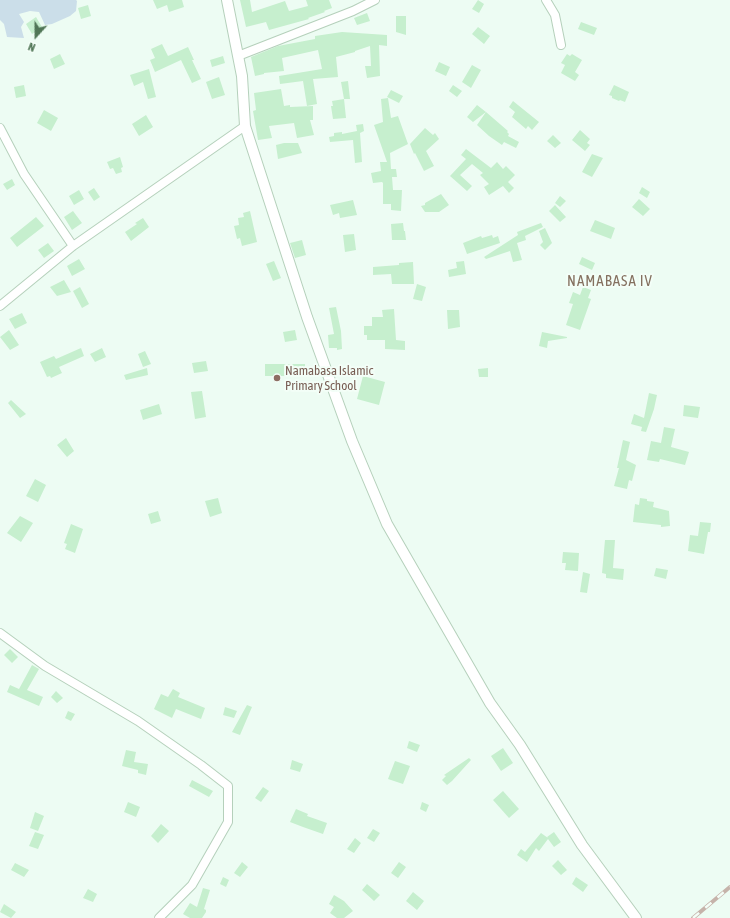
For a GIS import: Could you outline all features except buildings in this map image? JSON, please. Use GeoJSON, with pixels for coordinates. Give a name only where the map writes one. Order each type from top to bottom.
{"type":"FeatureCollection","features":[{"type":"Feature","properties":{"kind":"street"},"geometry":{"type":"LineString","coordinates":[[227,0],[242,76],[245,126],[307,317],[352,441],[387,524],[490,703],[520,745],[582,845],[636,918]]}},
{"type":"Feature","properties":{"kind":"street"},"geometry":{"type":"LineString","coordinates":[[238,56],[353,11],[375,0]]}},
{"type":"Feature","properties":{"kind":"street"},"geometry":{"type":"LineString","coordinates":[[546,0],[555,15],[561,45]]}},
{"type":"Feature","properties":{"kind":"street"},"geometry":{"type":"LineString","coordinates":[[0,306],[73,246],[245,126]]}},
{"type":"Feature","properties":{"kind":"street"},"geometry":{"type":"LineString","coordinates":[[0,128],[24,174],[73,246]]}},
{"type":"Feature","properties":{"kind":"street"},"geometry":{"type":"LineString","coordinates":[[0,633],[45,666],[138,721],[201,765],[228,786],[228,822],[192,885],[159,918]]}},
{"type":"Feature","properties":{"kind":"shaded area"},"geometry":{"type":"Polygon","coordinates":[[[0,0],[77,1],[76,11],[70,16],[52,24],[45,25],[39,12],[30,11],[19,14],[24,22],[21,27],[24,38],[7,37],[4,24],[0,20],[0,0]]]}},
{"type":"Feature","properties":{"kind":"railway"},"geometry":{"type":"LineString","coordinates":[[693,918],[730,887]]}},
{"type":"Feature","properties":{"kind":"place","name":"Namabasa Islamic Primary School"},"geometry":{"type":"Point","coordinates":[277,378]}},
{"type":"Feature","properties":{"kind":"district","name":"NAMABASA IV"},"geometry":{"type":"Point","coordinates":[610,281]}}]}
